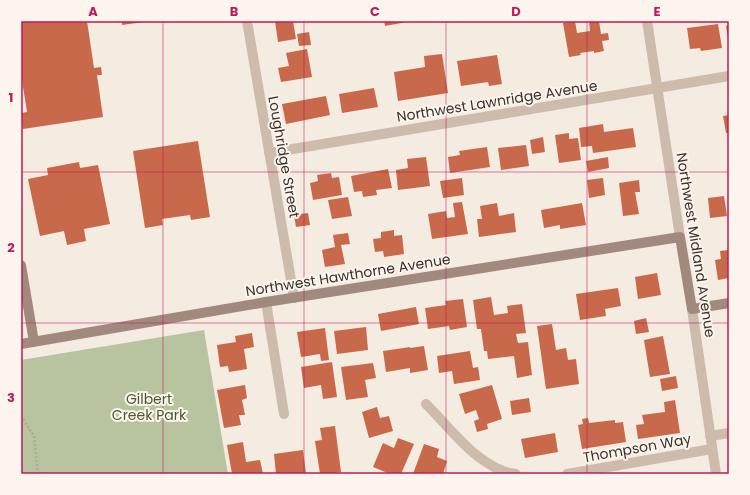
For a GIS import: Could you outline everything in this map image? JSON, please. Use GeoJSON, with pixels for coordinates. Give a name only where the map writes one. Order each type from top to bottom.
{"type":"FeatureCollection","features":[{"type":"Feature","properties":{"kind":"street","name":"Loughridge Street"},"geometry":{"type":"LineString","coordinates":[[247,21],[294,298]]}},
{"type":"Feature","properties":{"kind":"street","name":"Northwest Midland Avenue"},"geometry":{"type":"LineString","coordinates":[[647,21],[716,474]]}},
{"type":"Feature","properties":{"kind":"street","name":"Northwest Lawnridge Avenue"},"geometry":{"type":"LineString","coordinates":[[269,153],[729,76]]}},
{"type":"Feature","properties":{"kind":"street","name":"Northwest Hawthorne Avenue"},"geometry":{"type":"LineString","coordinates":[[21,344],[266,302],[680,238]]}},
{"type":"Feature","properties":{"kind":"street"},"geometry":{"type":"LineString","coordinates":[[21,265],[34,342]]}},
{"type":"Feature","properties":{"kind":"street"},"geometry":{"type":"LineString","coordinates":[[266,302],[284,414]]}},
{"type":"Feature","properties":{"kind":"street"},"geometry":{"type":"LineString","coordinates":[[692,309],[729,303]]}},
{"type":"Feature","properties":{"kind":"street"},"geometry":{"type":"LineString","coordinates":[[426,404],[467,447],[487,462],[504,472],[516,474]]}},
{"type":"Feature","properties":{"kind":"street"},"geometry":{"type":"LineString","coordinates":[[710,436],[729,433]]}},
{"type":"Feature","properties":{"kind":"street","name":"Thompson Way"},"geometry":{"type":"LineString","coordinates":[[567,474],[712,449]]}},
{"type":"Feature","properties":{"kind":"path"},"geometry":{"type":"LineString","coordinates":[[21,416],[34,436],[38,474]]}},
{"type":"Feature","properties":{"kind":"green space","name":"Gilbert Creek Park"},"geometry":{"type":"Polygon","coordinates":[[[204,330],[228,474],[21,474],[21,360],[204,330]]]}},
{"type":"Feature","properties":{"kind":"building"},"geometry":{"type":"Polygon","coordinates":[[[21,21],[87,21],[94,68],[101,67],[102,75],[97,75],[103,117],[23,129],[21,113],[27,112],[21,74],[21,21]]]}},
{"type":"Feature","properties":{"kind":"building"},"geometry":{"type":"Polygon","coordinates":[[[122,21],[144,21],[144,22],[122,25],[122,21]]]}},
{"type":"Feature","properties":{"kind":"building"},"geometry":{"type":"Polygon","coordinates":[[[275,21],[293,21],[296,39],[278,42],[275,21]]]}},
{"type":"Feature","properties":{"kind":"building"},"geometry":{"type":"Polygon","coordinates":[[[384,21],[407,21],[407,22],[385,26],[384,21]]]}},
{"type":"Feature","properties":{"kind":"building"},"geometry":{"type":"Polygon","coordinates":[[[575,21],[577,33],[590,31],[589,21],[599,21],[601,34],[608,33],[609,40],[602,41],[604,51],[580,53],[581,55],[569,57],[563,23],[575,21]]]}},
{"type":"Feature","properties":{"kind":"building"},"geometry":{"type":"Polygon","coordinates":[[[718,24],[722,48],[701,51],[700,48],[690,49],[687,28],[718,24]]]}},
{"type":"Feature","properties":{"kind":"building"},"geometry":{"type":"Polygon","coordinates":[[[729,25],[729,38],[728,38],[726,26],[729,25]]]}},
{"type":"Feature","properties":{"kind":"building"},"geometry":{"type":"Polygon","coordinates":[[[309,32],[311,45],[299,46],[297,34],[309,32]]]}},
{"type":"Feature","properties":{"kind":"building"},"geometry":{"type":"Polygon","coordinates":[[[307,49],[312,77],[281,82],[278,68],[289,66],[286,53],[307,49]]]}},
{"type":"Feature","properties":{"kind":"building"},"geometry":{"type":"Polygon","coordinates":[[[442,54],[448,93],[398,101],[394,72],[425,67],[424,56],[442,54]]]}},
{"type":"Feature","properties":{"kind":"building"},"geometry":{"type":"Polygon","coordinates":[[[497,55],[502,84],[489,86],[488,82],[461,86],[457,61],[497,55]]]}},
{"type":"Feature","properties":{"kind":"building"},"geometry":{"type":"Polygon","coordinates":[[[374,88],[378,107],[342,113],[339,94],[374,88]]]}},
{"type":"Feature","properties":{"kind":"building"},"geometry":{"type":"Polygon","coordinates":[[[326,96],[330,115],[286,124],[282,104],[326,96]]]}},
{"type":"Feature","properties":{"kind":"building"},"geometry":{"type":"Polygon","coordinates":[[[729,115],[729,133],[726,133],[723,116],[729,115]]]}},
{"type":"Feature","properties":{"kind":"building"},"geometry":{"type":"Polygon","coordinates":[[[603,124],[604,132],[633,128],[636,147],[593,153],[592,146],[581,147],[579,128],[603,124]]]}},
{"type":"Feature","properties":{"kind":"building"},"geometry":{"type":"Polygon","coordinates":[[[569,133],[569,139],[578,138],[581,160],[559,163],[555,135],[569,133]]]}},
{"type":"Feature","properties":{"kind":"building"},"geometry":{"type":"Polygon","coordinates":[[[543,137],[545,152],[532,154],[530,140],[543,137]]]}},
{"type":"Feature","properties":{"kind":"building"},"geometry":{"type":"Polygon","coordinates":[[[198,141],[210,217],[191,220],[190,215],[162,219],[163,225],[145,228],[133,151],[198,141]]]}},
{"type":"Feature","properties":{"kind":"building"},"geometry":{"type":"Polygon","coordinates":[[[526,145],[529,166],[501,170],[498,148],[526,145]]]}},
{"type":"Feature","properties":{"kind":"building"},"geometry":{"type":"Polygon","coordinates":[[[487,147],[490,167],[450,173],[448,157],[460,155],[459,151],[487,147]]]}},
{"type":"Feature","properties":{"kind":"building"},"geometry":{"type":"Polygon","coordinates":[[[426,157],[430,186],[398,190],[396,170],[408,168],[407,159],[426,157]]]}},
{"type":"Feature","properties":{"kind":"building"},"geometry":{"type":"Polygon","coordinates":[[[608,157],[609,168],[588,172],[586,161],[608,157]]]}},
{"type":"Feature","properties":{"kind":"building"},"geometry":{"type":"Polygon","coordinates":[[[79,162],[80,168],[98,165],[110,224],[84,229],[86,241],[67,245],[64,231],[40,236],[28,179],[48,175],[47,168],[79,162]]]}},
{"type":"Feature","properties":{"kind":"building"},"geometry":{"type":"Polygon","coordinates":[[[388,169],[392,188],[376,190],[377,195],[363,197],[362,191],[354,192],[351,176],[388,169]]]}},
{"type":"Feature","properties":{"kind":"building"},"geometry":{"type":"Polygon","coordinates":[[[331,173],[332,178],[339,177],[342,195],[313,200],[310,183],[318,181],[317,175],[331,173]]]}},
{"type":"Feature","properties":{"kind":"building"},"geometry":{"type":"Polygon","coordinates":[[[462,178],[464,195],[443,198],[440,181],[462,178]]]}},
{"type":"Feature","properties":{"kind":"building"},"geometry":{"type":"Polygon","coordinates":[[[603,178],[605,195],[589,198],[587,180],[603,178]]]}},
{"type":"Feature","properties":{"kind":"building"},"geometry":{"type":"Polygon","coordinates":[[[639,180],[640,192],[635,192],[639,214],[623,216],[619,183],[639,180]]]}},
{"type":"Feature","properties":{"kind":"building"},"geometry":{"type":"Polygon","coordinates":[[[724,196],[727,216],[710,218],[708,198],[724,196]]]}},
{"type":"Feature","properties":{"kind":"building"},"geometry":{"type":"Polygon","coordinates":[[[348,197],[352,216],[332,219],[328,200],[348,197]]]}},
{"type":"Feature","properties":{"kind":"building"},"geometry":{"type":"Polygon","coordinates":[[[462,202],[468,234],[432,239],[428,214],[446,211],[447,218],[455,217],[453,203],[462,202]]]}},
{"type":"Feature","properties":{"kind":"building"},"geometry":{"type":"Polygon","coordinates":[[[497,203],[499,216],[514,213],[516,232],[479,237],[477,219],[482,219],[480,206],[497,203]]]}},
{"type":"Feature","properties":{"kind":"building"},"geometry":{"type":"Polygon","coordinates":[[[582,203],[586,225],[560,229],[560,225],[544,228],[541,210],[582,203]]]}},
{"type":"Feature","properties":{"kind":"building"},"geometry":{"type":"Polygon","coordinates":[[[308,213],[310,225],[296,227],[294,215],[308,213]]]}},
{"type":"Feature","properties":{"kind":"building"},"geometry":{"type":"Polygon","coordinates":[[[394,230],[394,236],[402,235],[404,254],[384,257],[383,251],[375,252],[373,239],[381,238],[381,232],[394,230]]]}},
{"type":"Feature","properties":{"kind":"building"},"geometry":{"type":"Polygon","coordinates":[[[348,233],[350,244],[341,245],[345,264],[325,267],[322,250],[335,247],[333,235],[348,233]]]}},
{"type":"Feature","properties":{"kind":"building"},"geometry":{"type":"Polygon","coordinates":[[[729,250],[729,278],[718,280],[715,260],[721,259],[720,251],[729,250]]]}},
{"type":"Feature","properties":{"kind":"building"},"geometry":{"type":"Polygon","coordinates":[[[657,273],[661,295],[638,299],[635,277],[657,273]]]}},
{"type":"Feature","properties":{"kind":"building"},"geometry":{"type":"Polygon","coordinates":[[[618,288],[621,306],[605,309],[606,316],[580,320],[576,294],[618,288]]]}},
{"type":"Feature","properties":{"kind":"building"},"geometry":{"type":"Polygon","coordinates":[[[491,297],[494,315],[508,313],[507,306],[522,304],[526,333],[516,334],[518,343],[528,342],[532,375],[517,378],[514,356],[488,359],[487,351],[484,351],[481,329],[477,329],[473,300],[491,297]]]}},
{"type":"Feature","properties":{"kind":"building"},"geometry":{"type":"Polygon","coordinates":[[[463,299],[467,327],[450,330],[449,326],[428,329],[425,308],[446,305],[445,301],[463,299]]]}},
{"type":"Feature","properties":{"kind":"building"},"geometry":{"type":"Polygon","coordinates":[[[416,307],[419,324],[381,331],[378,314],[416,307]]]}},
{"type":"Feature","properties":{"kind":"building"},"geometry":{"type":"Polygon","coordinates":[[[646,318],[649,332],[636,334],[634,321],[646,318]]]}},
{"type":"Feature","properties":{"kind":"building"},"geometry":{"type":"Polygon","coordinates":[[[552,324],[556,350],[566,348],[568,360],[576,359],[579,384],[546,389],[537,326],[552,324]]]}},
{"type":"Feature","properties":{"kind":"building"},"geometry":{"type":"Polygon","coordinates":[[[366,327],[368,350],[337,354],[334,331],[366,327]]]}},
{"type":"Feature","properties":{"kind":"building"},"geometry":{"type":"Polygon","coordinates":[[[325,328],[329,360],[321,361],[320,354],[301,357],[297,332],[325,328]]]}},
{"type":"Feature","properties":{"kind":"building"},"geometry":{"type":"Polygon","coordinates":[[[252,333],[254,347],[244,349],[247,369],[229,372],[228,366],[220,367],[217,345],[236,342],[235,336],[252,333]]]}},
{"type":"Feature","properties":{"kind":"building"},"geometry":{"type":"Polygon","coordinates":[[[663,336],[670,374],[650,377],[644,340],[663,336]]]}},
{"type":"Feature","properties":{"kind":"building"},"geometry":{"type":"Polygon","coordinates":[[[424,346],[428,370],[410,373],[410,368],[386,372],[383,351],[424,346]]]}},
{"type":"Feature","properties":{"kind":"building"},"geometry":{"type":"Polygon","coordinates":[[[470,351],[473,368],[478,367],[480,380],[454,384],[452,371],[439,373],[437,356],[470,351]]]}},
{"type":"Feature","properties":{"kind":"building"},"geometry":{"type":"Polygon","coordinates":[[[332,362],[337,397],[323,399],[321,385],[304,388],[301,367],[332,362]]]}},
{"type":"Feature","properties":{"kind":"building"},"geometry":{"type":"Polygon","coordinates":[[[373,363],[376,378],[365,380],[368,397],[346,400],[341,367],[373,363]]]}},
{"type":"Feature","properties":{"kind":"building"},"geometry":{"type":"Polygon","coordinates":[[[676,376],[678,388],[662,391],[660,379],[676,376]]]}},
{"type":"Feature","properties":{"kind":"building"},"geometry":{"type":"Polygon","coordinates":[[[245,385],[247,398],[242,400],[245,415],[239,415],[241,425],[224,428],[217,390],[245,385]]]}},
{"type":"Feature","properties":{"kind":"building"},"geometry":{"type":"Polygon","coordinates":[[[492,385],[502,419],[487,424],[488,429],[477,432],[474,421],[479,419],[476,410],[465,414],[459,394],[492,385]]]}},
{"type":"Feature","properties":{"kind":"building"},"geometry":{"type":"Polygon","coordinates":[[[529,398],[531,412],[512,415],[510,401],[529,398]]]}},
{"type":"Feature","properties":{"kind":"building"},"geometry":{"type":"Polygon","coordinates":[[[675,400],[680,433],[638,439],[636,425],[644,424],[642,415],[665,412],[664,402],[675,400]]]}},
{"type":"Feature","properties":{"kind":"building"},"geometry":{"type":"Polygon","coordinates":[[[377,407],[380,418],[389,416],[393,431],[369,438],[362,412],[377,407]]]}},
{"type":"Feature","properties":{"kind":"building"},"geometry":{"type":"Polygon","coordinates":[[[588,418],[589,423],[615,420],[615,423],[623,422],[626,442],[582,449],[578,425],[583,424],[582,419],[588,418]]]}},
{"type":"Feature","properties":{"kind":"building"},"geometry":{"type":"Polygon","coordinates":[[[335,426],[341,472],[320,474],[315,441],[322,440],[320,428],[335,426]]]}},
{"type":"Feature","properties":{"kind":"building"},"geometry":{"type":"Polygon","coordinates":[[[555,433],[558,452],[525,458],[521,439],[555,433]]]}},
{"type":"Feature","properties":{"kind":"building"},"geometry":{"type":"Polygon","coordinates":[[[398,438],[414,444],[401,474],[390,474],[373,467],[383,443],[394,448],[398,438]]]}},
{"type":"Feature","properties":{"kind":"building"},"geometry":{"type":"Polygon","coordinates":[[[243,442],[246,462],[260,460],[263,474],[232,474],[227,445],[243,442]]]}},
{"type":"Feature","properties":{"kind":"building"},"geometry":{"type":"Polygon","coordinates":[[[424,444],[439,449],[437,457],[447,461],[443,474],[413,474],[424,444]]]}},
{"type":"Feature","properties":{"kind":"building"},"geometry":{"type":"Polygon","coordinates":[[[303,450],[306,474],[276,474],[274,454],[303,450]]]}}]}
